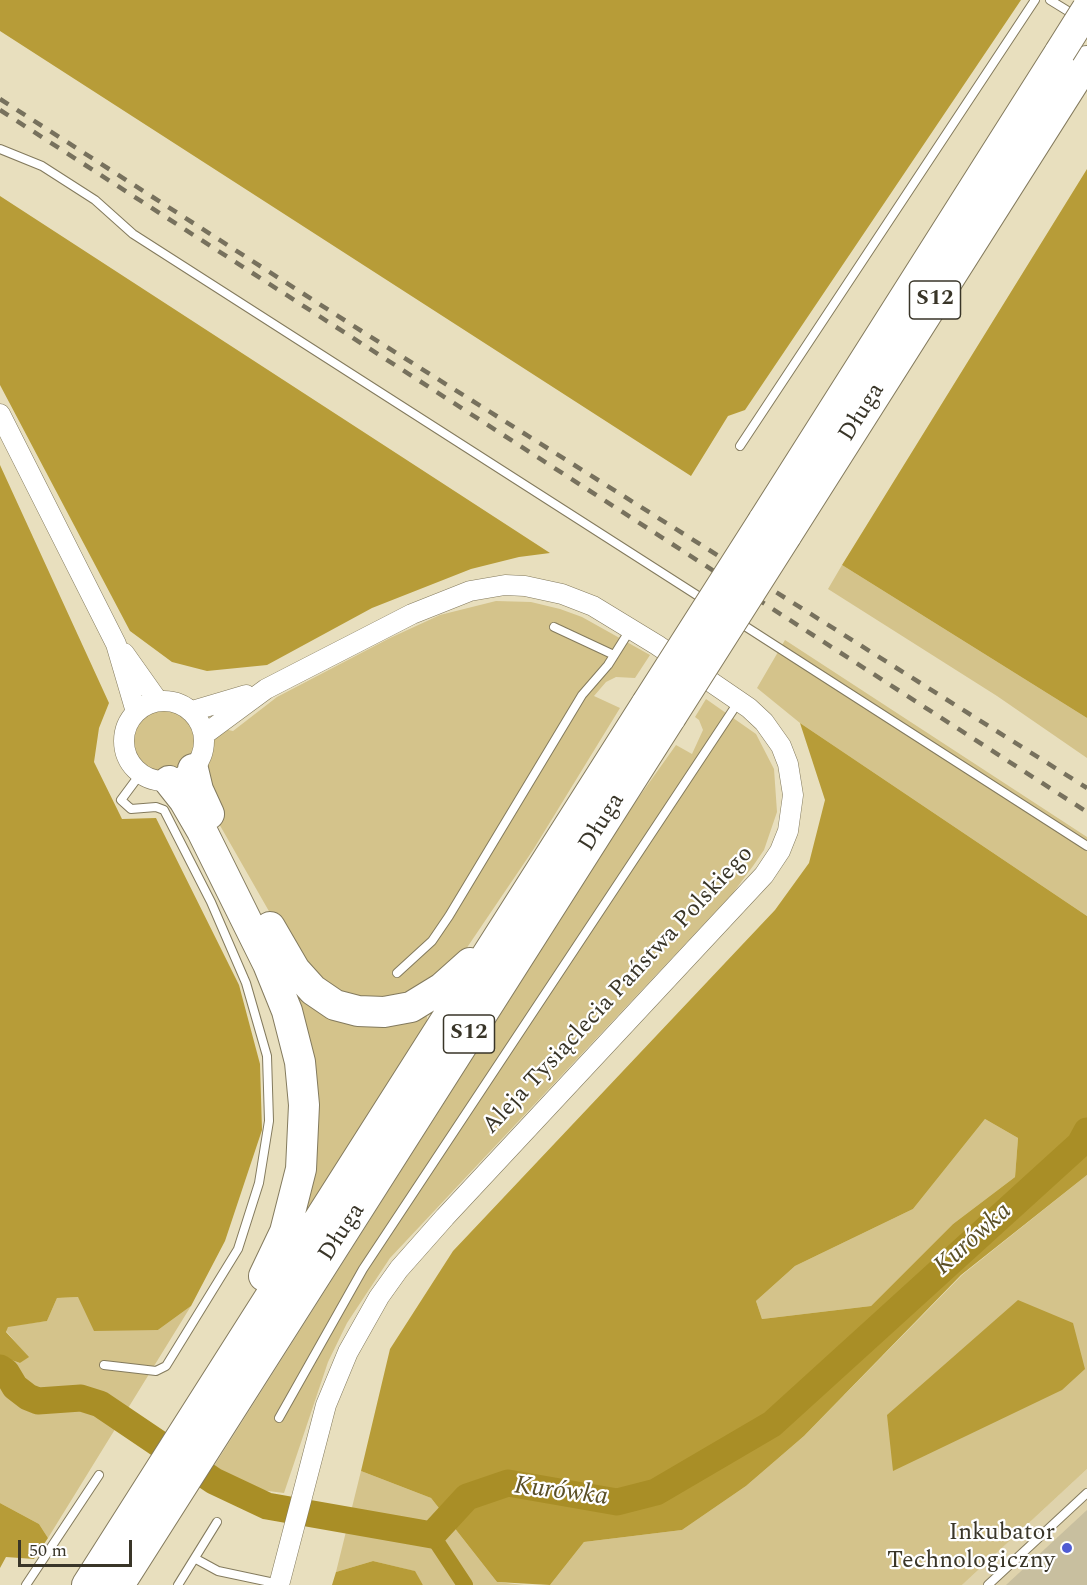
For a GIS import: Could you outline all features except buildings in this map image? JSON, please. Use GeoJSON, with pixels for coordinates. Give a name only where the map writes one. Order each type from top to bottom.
{"type":"FeatureCollection","features":[{"type":"Feature","properties":{"kind":"highway","name":"Długa"},"geometry":{"type":"LineString","coordinates":[[197,1437],[775,528],[1077,59],[1087,9]]}},
{"type":"Feature","properties":{"kind":"highway","name":"Długa"},"geometry":{"type":"LineString","coordinates":[[499,936],[659,710]]}},
{"type":"Feature","properties":{"kind":"highway"},"geometry":{"type":"LineString","coordinates":[[181,775],[198,790],[219,834],[295,970],[324,999],[358,1011],[384,1012],[411,1007],[442,988],[499,936]]}},
{"type":"Feature","properties":{"kind":"highway"},"geometry":{"type":"LineString","coordinates":[[181,775],[179,791],[202,831],[268,964],[294,1032],[303,1083],[303,1145],[293,1203],[285,1232],[260,1284],[233,1354]]}},
{"type":"Feature","properties":{"kind":"highway","name":"S12"},"geometry":{"type":"LineString","coordinates":[[119,1585],[167,1485],[197,1437],[233,1354],[499,936]]}},
{"type":"Feature","properties":{"kind":"highway","name":"S12"},"geometry":{"type":"LineString","coordinates":[[87,1585],[167,1485]]}},
{"type":"Feature","properties":{"kind":"street"},"geometry":{"type":"LineString","coordinates":[[0,414],[116,644],[158,701]]}},
{"type":"Feature","properties":{"kind":"street","name":"Aleja Tysiąclecia Państwa Polskiego"},"geometry":{"type":"LineString","coordinates":[[205,734],[266,689],[412,614],[453,597],[494,586],[525,586],[562,594],[593,606],[631,628],[739,700],[771,731],[788,764],[793,808],[788,831],[780,851],[764,875],[736,908],[399,1269],[369,1313],[348,1352],[326,1405],[280,1585]]}},
{"type":"Feature","properties":{"kind":"street"},"geometry":{"type":"LineString","coordinates":[[116,644],[136,712]]}},
{"type":"Feature","properties":{"kind":"street","name":"Aleja Tysiąclecia Państwa Polskiego"},"geometry":{"type":"LineString","coordinates":[[192,711],[266,689]]}},
{"type":"Feature","properties":{"kind":"street"},"geometry":{"type":"LineString","coordinates":[[158,701],[170,701],[192,711],[205,734],[203,753],[181,775],[150,778],[141,773],[128,758],[124,739],[130,720],[136,712],[158,701]]}},
{"type":"Feature","properties":{"kind":"lane"},"geometry":{"type":"LineString","coordinates":[[740,446],[1035,0]]}},
{"type":"Feature","properties":{"kind":"lane"},"geometry":{"type":"LineString","coordinates":[[1050,0],[1087,23]]}},
{"type":"Feature","properties":{"kind":"lane"},"geometry":{"type":"LineString","coordinates":[[0,149],[42,166],[95,200],[133,234],[714,607]]}},
{"type":"Feature","properties":{"kind":"lane"},"geometry":{"type":"LineString","coordinates":[[724,613],[1087,846]]}},
{"type":"Feature","properties":{"kind":"lane"},"geometry":{"type":"LineString","coordinates":[[554,627],[614,655]]}},
{"type":"Feature","properties":{"kind":"lane"},"geometry":{"type":"LineString","coordinates":[[398,973],[432,941],[470,885],[582,695],[614,655],[631,628]]}},
{"type":"Feature","properties":{"kind":"lane"},"geometry":{"type":"LineString","coordinates":[[279,1418],[363,1269],[739,700]]}},
{"type":"Feature","properties":{"kind":"lane"},"geometry":{"type":"LineString","coordinates":[[104,1365],[156,1371],[166,1366],[238,1249],[259,1183],[268,1121],[267,1056],[246,983],[211,902],[164,810],[156,807],[131,809],[121,800],[141,773]]}},
{"type":"Feature","properties":{"kind":"lane"},"geometry":{"type":"LineString","coordinates":[[26,1585],[99,1475]]}},
{"type":"Feature","properties":{"kind":"lane"},"geometry":{"type":"LineString","coordinates":[[988,1585],[1087,1493]]}},
{"type":"Feature","properties":{"kind":"lane"},"geometry":{"type":"LineString","coordinates":[[178,1585],[217,1522]]}},
{"type":"Feature","properties":{"kind":"lane"},"geometry":{"type":"LineString","coordinates":[[196,1559],[218,1571],[280,1585]]}},
{"type":"Feature","properties":{"kind":"shaded area"},"geometry":{"type":"Polygon","coordinates":[[[0,0],[1021,0],[745,410],[728,416],[691,476],[0,31],[0,0]]]}},
{"type":"Feature","properties":{"kind":"shaded area"},"geometry":{"type":"Polygon","coordinates":[[[1087,169],[1087,718],[842,565],[1087,169]]]}},
{"type":"Feature","properties":{"kind":"shaded area"},"geometry":{"type":"Polygon","coordinates":[[[0,196],[550,553],[519,557],[471,569],[372,608],[267,665],[207,671],[172,662],[130,631],[0,385],[0,196]]]}},
{"type":"Feature","properties":{"kind":"shaded area"},"geometry":{"type":"Polygon","coordinates":[[[0,465],[109,703],[99,728],[94,762],[122,819],[156,818],[239,985],[260,1064],[262,1130],[225,1241],[191,1306],[158,1330],[94,1331],[78,1297],[57,1298],[47,1321],[8,1327],[6,1332],[29,1357],[20,1363],[0,1356],[0,465]]]}},
{"type":"Feature","properties":{"kind":"shaded area"},"geometry":{"type":"Polygon","coordinates":[[[842,565],[1087,718],[1087,758],[997,696],[828,589],[842,565]]]}},
{"type":"Feature","properties":{"kind":"shaded area"},"geometry":{"type":"Polygon","coordinates":[[[496,601],[531,602],[560,609],[582,617],[650,655],[635,678],[616,677],[606,682],[594,696],[620,708],[533,850],[464,952],[412,996],[344,999],[294,955],[218,822],[203,765],[212,739],[224,729],[233,731],[277,697],[390,638],[440,615],[496,601]]]}},
{"type":"Feature","properties":{"kind":"shaded area"},"geometry":{"type":"Polygon","coordinates":[[[785,640],[1087,837],[1087,916],[800,723],[757,688],[785,640]]]}},
{"type":"Feature","properties":{"kind":"shaded area"},"geometry":{"type":"Polygon","coordinates":[[[706,699],[756,734],[774,769],[777,812],[764,850],[733,893],[390,1258],[347,1323],[328,1362],[284,1493],[260,1490],[214,1466],[629,811],[676,745],[692,754],[703,730],[699,720],[695,717],[706,699]]]}},
{"type":"Feature","properties":{"kind":"shaded area"},"geometry":{"type":"Polygon","coordinates":[[[157,709],[169,709],[186,718],[193,729],[195,741],[193,753],[186,764],[169,773],[157,773],[145,768],[136,759],[131,747],[131,735],[136,723],[145,714],[157,709]]]}},
{"type":"Feature","properties":{"kind":"shaded area"},"geometry":{"type":"Polygon","coordinates":[[[800,723],[1087,916],[1087,1175],[961,1275],[804,1436],[746,1486],[682,1530],[584,1542],[550,1585],[497,1582],[431,1498],[361,1471],[390,1349],[453,1251],[775,910],[809,863],[825,800],[800,723]],[[985,1119],[913,1209],[795,1266],[756,1301],[762,1319],[871,1306],[953,1224],[1015,1177],[1018,1138],[985,1119]]]}},
{"type":"Feature","properties":{"kind":"shaded area"},"geometry":{"type":"Polygon","coordinates":[[[188,781],[295,985],[425,1014],[427,1017],[427,1022],[295,1230],[310,1083],[188,781]]]}},
{"type":"Feature","properties":{"kind":"shaded area"},"geometry":{"type":"Polygon","coordinates":[[[985,1119],[1018,1138],[1015,1177],[953,1224],[871,1306],[762,1319],[756,1301],[795,1266],[913,1209],[985,1119]]]}},
{"type":"Feature","properties":{"kind":"shaded area"},"geometry":{"type":"Polygon","coordinates":[[[1087,1175],[1087,1469],[962,1585],[550,1585],[584,1542],[682,1530],[746,1486],[804,1436],[962,1275],[1087,1175]]]}},
{"type":"Feature","properties":{"kind":"shaded area"},"geometry":{"type":"Polygon","coordinates":[[[78,1297],[158,1330],[191,1306],[48,1538],[39,1524],[0,1503],[0,1356],[20,1363],[28,1357],[6,1331],[8,1326],[47,1321],[57,1298],[78,1297]]]}},
{"type":"Feature","properties":{"kind":"shaded area"},"geometry":{"type":"Polygon","coordinates":[[[1018,1300],[1073,1323],[1085,1369],[1062,1390],[893,1471],[887,1415],[1018,1300]]]}},
{"type":"Feature","properties":{"kind":"shaded area"},"geometry":{"type":"Polygon","coordinates":[[[1087,1469],[1087,1585],[962,1585],[1087,1469]]]}},
{"type":"Feature","properties":{"kind":"shaded area"},"geometry":{"type":"Polygon","coordinates":[[[361,1471],[431,1498],[497,1582],[524,1585],[423,1585],[414,1571],[373,1561],[336,1572],[361,1471]]]}},
{"type":"Feature","properties":{"kind":"shaded area"},"geometry":{"type":"Polygon","coordinates":[[[0,1503],[39,1524],[48,1538],[34,1559],[6,1557],[0,1568],[0,1503]]]}},
{"type":"Feature","properties":{"kind":"shaded area"},"geometry":{"type":"Polygon","coordinates":[[[373,1561],[415,1571],[423,1585],[332,1585],[336,1572],[373,1561]]]}},
{"type":"Feature","properties":{"kind":"waterway","name":"Kurówka"},"geometry":{"type":"LineString","coordinates":[[0,1368],[6,1372],[15,1387],[38,1401],[81,1398],[100,1404],[214,1481],[267,1506],[432,1535],[467,1497],[508,1483],[617,1502],[656,1492],[772,1424],[1080,1144],[1087,1131]]}},
{"type":"Feature","properties":{"kind":"waterway"},"geometry":{"type":"LineString","coordinates":[[432,1535],[465,1585]]}},
{"type":"Feature","properties":{"kind":"railway"},"geometry":{"type":"LineString","coordinates":[[0,99],[352,325],[1087,788]]}},
{"type":"Feature","properties":{"kind":"railway"},"geometry":{"type":"LineString","coordinates":[[0,110],[1087,812]]}},
{"type":"Feature","properties":{"kind":"place","name":"Inkubator Technologiczny"},"geometry":{"type":"Point","coordinates":[1067,1548]}}]}
